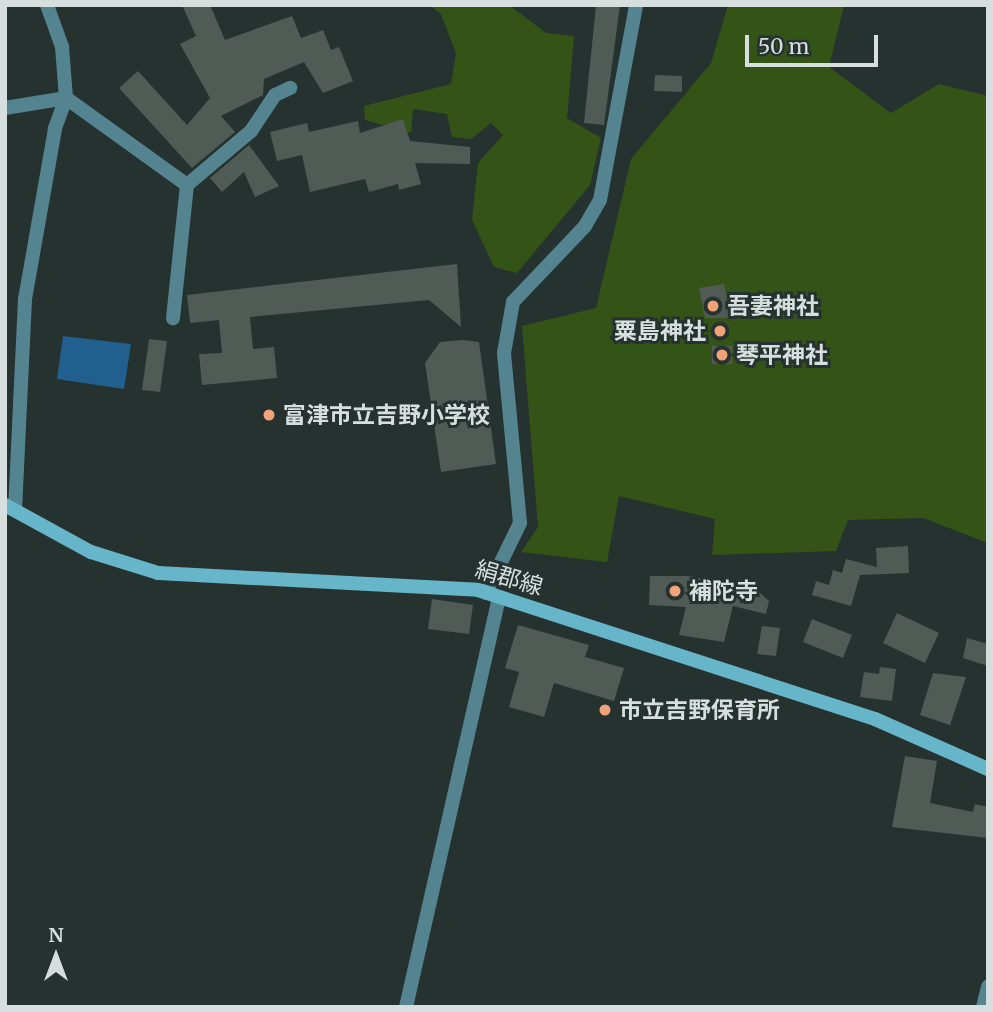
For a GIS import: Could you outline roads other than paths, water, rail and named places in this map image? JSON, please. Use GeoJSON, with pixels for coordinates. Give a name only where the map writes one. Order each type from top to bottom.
{"type":"FeatureCollection","features":[{"type":"Feature","properties":{"kind":"main road","name":"絹郡線"},"geometry":{"type":"LineString","coordinates":[[10,507],[91,551],[158,573],[492,595],[875,719],[988,769]]}},
{"type":"Feature","properties":{"kind":"street"},"geometry":{"type":"LineString","coordinates":[[10,507],[25,299],[55,129],[66,98],[62,47],[47,5]]}},
{"type":"Feature","properties":{"kind":"street"},"geometry":{"type":"LineString","coordinates":[[407,1007],[492,595],[520,523],[504,353],[513,302],[585,226],[600,200],[636,5]]}},
{"type":"Feature","properties":{"kind":"street"},"geometry":{"type":"LineString","coordinates":[[173,318],[187,185],[251,131],[275,95],[290,88]]}},
{"type":"Feature","properties":{"kind":"street"},"geometry":{"type":"LineString","coordinates":[[5,108],[66,98],[187,185]]}},
{"type":"Feature","properties":{"kind":"street"},"geometry":{"type":"LineString","coordinates":[[983,1007],[988,987]]}},
{"type":"Feature","properties":{"kind":"water"},"geometry":{"type":"Polygon","coordinates":[[[63,336],[131,344],[124,389],[57,379],[63,336]]]}},
{"type":"Feature","properties":{"kind":"place","name":"吾妻神社"},"geometry":{"type":"Point","coordinates":[713,306]}},
{"type":"Feature","properties":{"kind":"place","name":"粟島神社"},"geometry":{"type":"Point","coordinates":[720,331]}},
{"type":"Feature","properties":{"kind":"place","name":"琴平神社"},"geometry":{"type":"Point","coordinates":[722,355]}},
{"type":"Feature","properties":{"kind":"place","name":"富津市立吉野小学校"},"geometry":{"type":"Point","coordinates":[269,415]}},
{"type":"Feature","properties":{"kind":"place","name":"補陀寺"},"geometry":{"type":"Point","coordinates":[675,591]}},
{"type":"Feature","properties":{"kind":"place","name":"市立吉野保育所"},"geometry":{"type":"Point","coordinates":[605,710]}}]}
